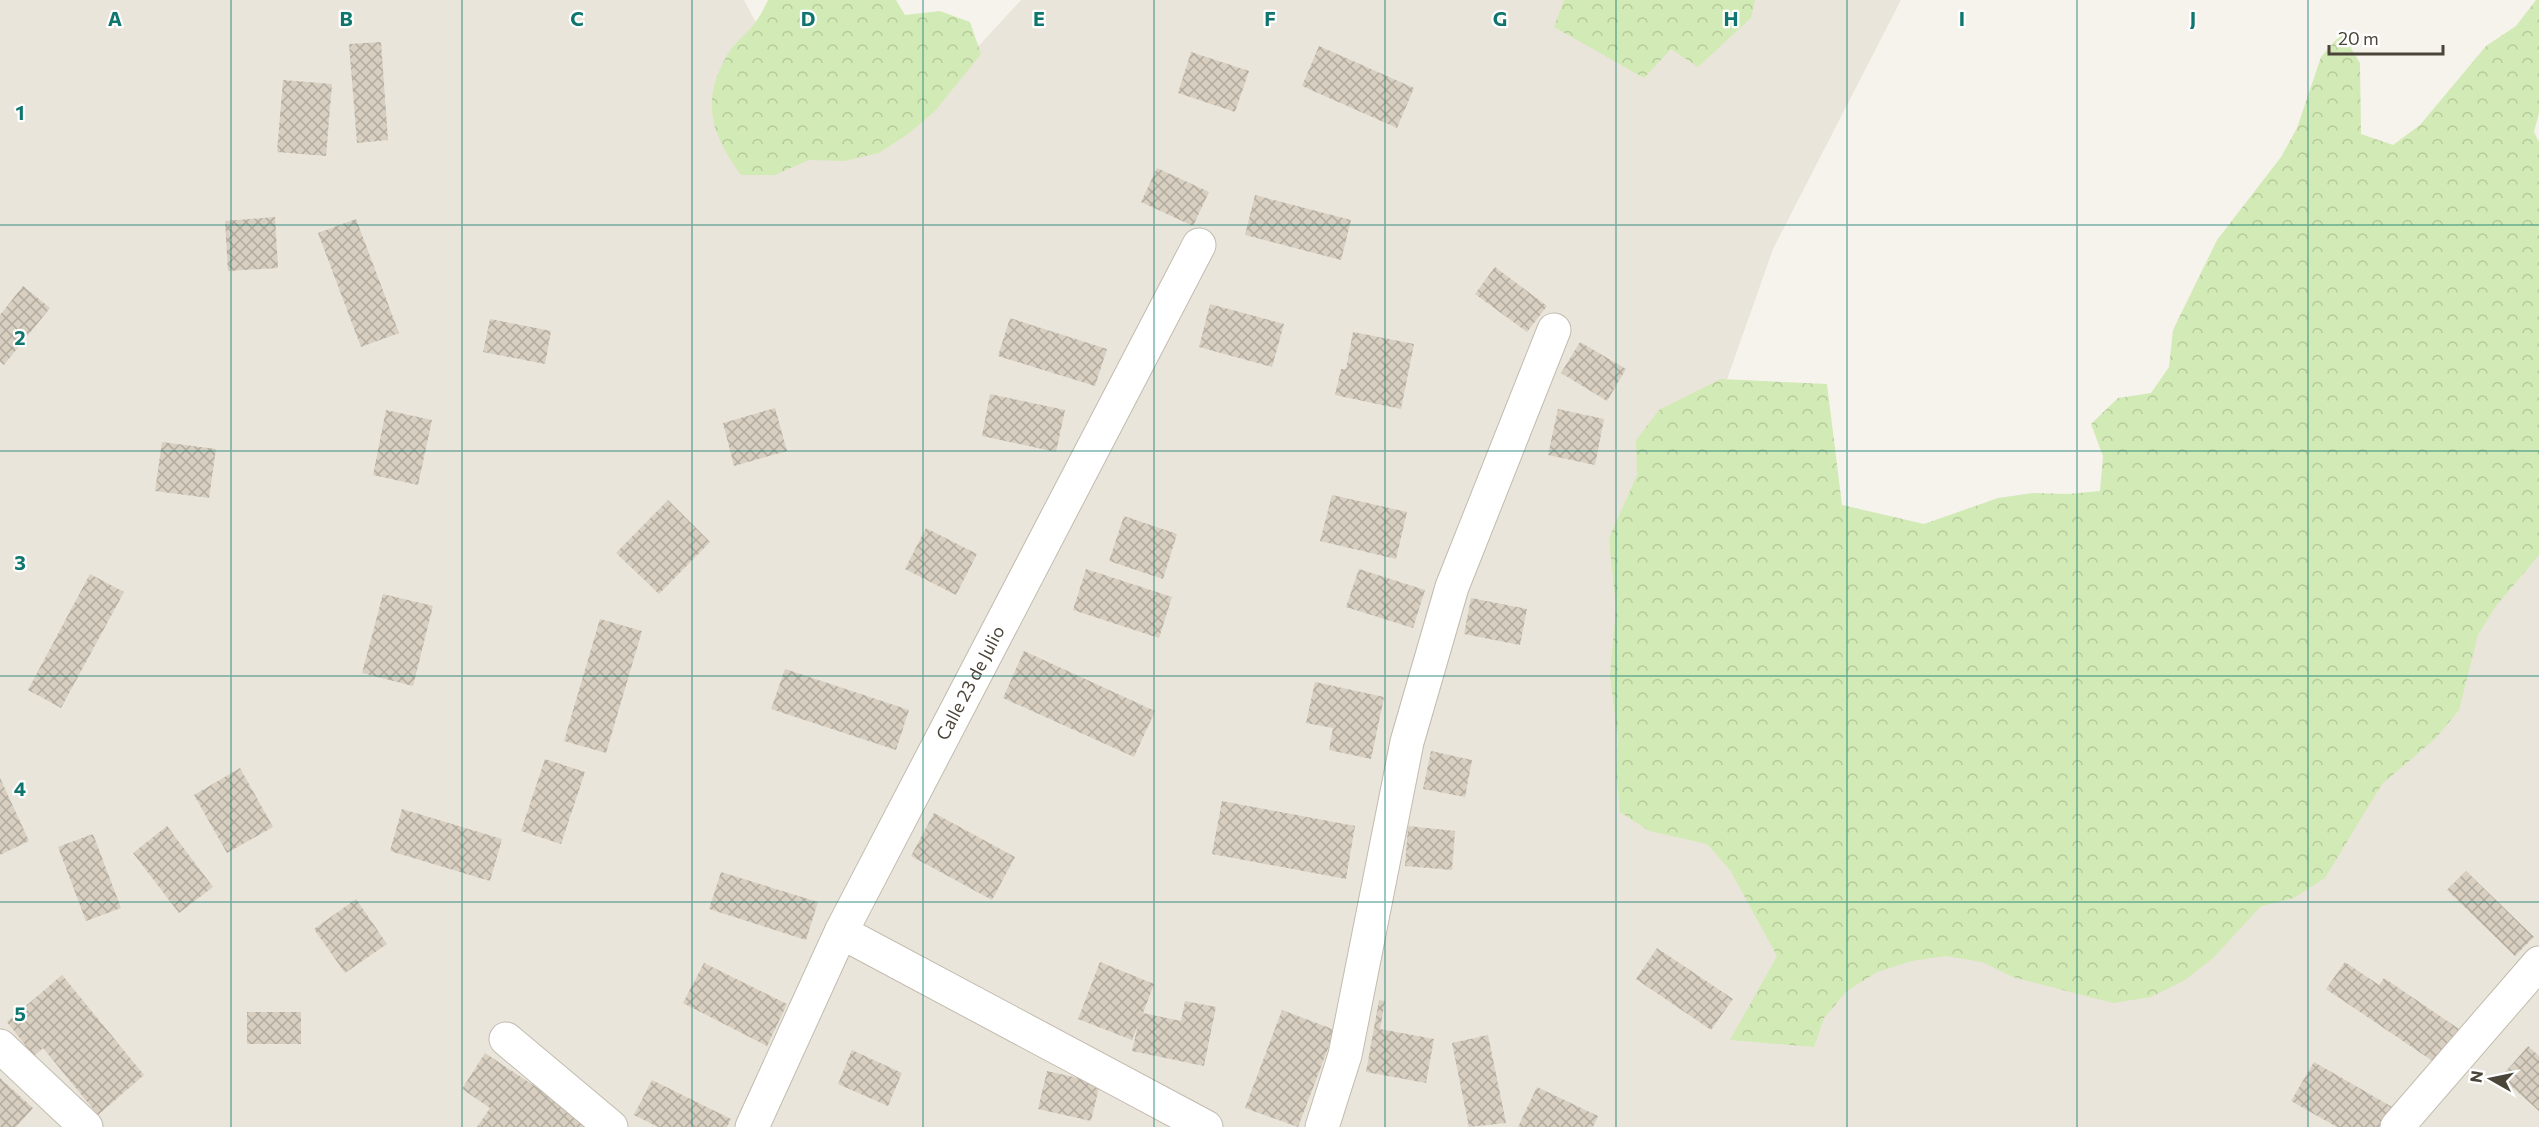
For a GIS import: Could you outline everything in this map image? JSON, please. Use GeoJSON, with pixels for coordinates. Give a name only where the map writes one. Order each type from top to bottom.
{"type":"FeatureCollection","features":[{"type":"Feature","properties":{"kind":"street","name":"Calle 23 de Julio"},"geometry":{"type":"LineString","coordinates":[[752,1127],[841,932],[1199,245]]}},
{"type":"Feature","properties":{"kind":"street"},"geometry":{"type":"LineString","coordinates":[[1322,1127],[1345,1055],[1407,742],[1448,598],[1554,330]]}},
{"type":"Feature","properties":{"kind":"street"},"geometry":{"type":"LineString","coordinates":[[841,932],[1206,1127]]}},
{"type":"Feature","properties":{"kind":"street"},"geometry":{"type":"LineString","coordinates":[[2397,1127],[2539,963]]}},
{"type":"Feature","properties":{"kind":"street"},"geometry":{"type":"LineString","coordinates":[[506,1039],[611,1127]]}},
{"type":"Feature","properties":{"kind":"street"},"geometry":{"type":"LineString","coordinates":[[0,1046],[86,1127]]}},
{"type":"Feature","properties":{"kind":"shaded area"},"geometry":{"type":"Polygon","coordinates":[[[0,0],[744,0],[764,38],[925,104],[1021,0],[1901,0],[1773,249],[1701,453],[1659,652],[2539,459],[2539,1127],[0,1127],[0,0]]]}},
{"type":"Feature","properties":{"kind":"green space"},"geometry":{"type":"Polygon","coordinates":[[[768,0],[896,0],[905,15],[940,11],[970,22],[981,54],[935,111],[908,134],[879,153],[844,161],[809,160],[775,175],[741,175],[730,159],[716,130],[712,115],[714,85],[729,52],[756,21],[768,0]]]}},
{"type":"Feature","properties":{"kind":"green space"},"geometry":{"type":"Polygon","coordinates":[[[1564,0],[1755,0],[1751,18],[1698,67],[1671,49],[1644,78],[1554,27],[1564,0]]]}},
{"type":"Feature","properties":{"kind":"green space"},"geometry":{"type":"Polygon","coordinates":[[[2536,0],[2539,0],[2539,113],[2534,132],[2539,142],[2539,555],[2496,606],[2478,635],[2459,710],[2436,738],[2382,784],[2325,878],[2294,898],[2261,906],[2213,958],[2185,980],[2151,997],[2113,1003],[2013,977],[1982,962],[1946,956],[1912,961],[1877,972],[1847,991],[1824,1018],[1814,1047],[1730,1040],[1777,956],[1730,870],[1707,844],[1649,831],[1620,812],[1616,773],[1618,740],[1610,675],[1616,608],[1609,538],[1637,475],[1636,440],[1659,410],[1721,379],[1827,384],[1842,505],[1924,524],[1998,498],[2033,493],[2068,494],[2100,491],[2103,456],[2091,424],[2118,398],[2151,393],[2169,367],[2173,330],[2217,240],[2281,157],[2297,128],[2321,57],[2342,33],[2360,63],[2361,134],[2393,145],[2420,125],[2486,46],[2516,26],[2536,0]]]}},
{"type":"Feature","properties":{"kind":"building"},"geometry":{"type":"Polygon","coordinates":[[[381,42],[388,140],[357,143],[349,44],[381,42]]]}},
{"type":"Feature","properties":{"kind":"building"},"geometry":{"type":"Polygon","coordinates":[[[1319,46],[1414,88],[1397,128],[1302,86],[1319,46]]]}},
{"type":"Feature","properties":{"kind":"building"},"geometry":{"type":"Polygon","coordinates":[[[1191,52],[1249,71],[1235,112],[1178,93],[1191,52]]]}},
{"type":"Feature","properties":{"kind":"building"},"geometry":{"type":"Polygon","coordinates":[[[283,80],[332,84],[326,156],[277,152],[283,80]]]}},
{"type":"Feature","properties":{"kind":"building"},"geometry":{"type":"Polygon","coordinates":[[[1157,168],[1209,192],[1193,226],[1141,202],[1157,168]]]}},
{"type":"Feature","properties":{"kind":"building"},"geometry":{"type":"Polygon","coordinates":[[[1255,195],[1351,220],[1341,260],[1245,235],[1255,195]]]}},
{"type":"Feature","properties":{"kind":"building"},"geometry":{"type":"Polygon","coordinates":[[[275,217],[278,268],[228,271],[225,221],[275,217]]]}},
{"type":"Feature","properties":{"kind":"building"},"geometry":{"type":"Polygon","coordinates":[[[356,219],[399,333],[361,347],[318,233],[356,219]]]}},
{"type":"Feature","properties":{"kind":"building"},"geometry":{"type":"Polygon","coordinates":[[[1495,267],[1547,306],[1527,332],[1475,294],[1495,267]]]}},
{"type":"Feature","properties":{"kind":"building"},"geometry":{"type":"Polygon","coordinates":[[[23,286],[50,308],[4,365],[0,362],[0,315],[23,286]]]}},
{"type":"Feature","properties":{"kind":"building"},"geometry":{"type":"Polygon","coordinates":[[[1210,304],[1284,324],[1272,367],[1199,347],[1210,304]]]}},
{"type":"Feature","properties":{"kind":"building"},"geometry":{"type":"Polygon","coordinates":[[[1010,318],[1107,349],[1095,386],[998,356],[1010,318]]]}},
{"type":"Feature","properties":{"kind":"building"},"geometry":{"type":"Polygon","coordinates":[[[490,319],[551,331],[545,364],[483,352],[490,319]]]}},
{"type":"Feature","properties":{"kind":"building"},"geometry":{"type":"Polygon","coordinates":[[[1353,332],[1414,344],[1401,409],[1335,395],[1341,369],[1346,369],[1353,332]]]}},
{"type":"Feature","properties":{"kind":"building"},"geometry":{"type":"Polygon","coordinates":[[[1580,342],[1626,369],[1607,401],[1561,373],[1580,342]]]}},
{"type":"Feature","properties":{"kind":"building"},"geometry":{"type":"Polygon","coordinates":[[[990,394],[1065,410],[1056,452],[982,436],[990,394]]]}},
{"type":"Feature","properties":{"kind":"building"},"geometry":{"type":"Polygon","coordinates":[[[775,408],[787,451],[734,466],[723,423],[775,408]]]}},
{"type":"Feature","properties":{"kind":"building"},"geometry":{"type":"Polygon","coordinates":[[[1558,409],[1604,419],[1595,465],[1548,455],[1558,409]]]}},
{"type":"Feature","properties":{"kind":"building"},"geometry":{"type":"Polygon","coordinates":[[[386,410],[432,420],[418,485],[373,475],[386,410]]]}},
{"type":"Feature","properties":{"kind":"building"},"geometry":{"type":"Polygon","coordinates":[[[162,442],[216,449],[209,498],[155,491],[162,442]]]}},
{"type":"Feature","properties":{"kind":"building"},"geometry":{"type":"Polygon","coordinates":[[[1332,495],[1407,512],[1396,559],[1320,541],[1332,495]]]}},
{"type":"Feature","properties":{"kind":"building"},"geometry":{"type":"Polygon","coordinates":[[[668,500],[710,542],[659,594],[616,553],[668,500]]]}},
{"type":"Feature","properties":{"kind":"building"},"geometry":{"type":"Polygon","coordinates":[[[1124,516],[1177,534],[1163,579],[1109,561],[1124,516]]]}},
{"type":"Feature","properties":{"kind":"building"},"geometry":{"type":"Polygon","coordinates":[[[926,528],[977,554],[956,595],[905,569],[926,528]]]}},
{"type":"Feature","properties":{"kind":"building"},"geometry":{"type":"Polygon","coordinates":[[[1086,569],[1172,597],[1159,638],[1073,610],[1086,569]]]}},
{"type":"Feature","properties":{"kind":"building"},"geometry":{"type":"Polygon","coordinates":[[[1359,569],[1425,590],[1413,628],[1346,607],[1359,569]]]}},
{"type":"Feature","properties":{"kind":"building"},"geometry":{"type":"Polygon","coordinates":[[[90,574],[124,592],[61,708],[28,690],[90,574]]]}},
{"type":"Feature","properties":{"kind":"building"},"geometry":{"type":"Polygon","coordinates":[[[383,594],[433,606],[413,686],[362,673],[383,594]]]}},
{"type":"Feature","properties":{"kind":"building"},"geometry":{"type":"Polygon","coordinates":[[[1471,598],[1527,609],[1520,645],[1464,634],[1471,598]]]}},
{"type":"Feature","properties":{"kind":"building"},"geometry":{"type":"Polygon","coordinates":[[[600,619],[642,631],[606,753],[564,741],[600,619]]]}},
{"type":"Feature","properties":{"kind":"building"},"geometry":{"type":"Polygon","coordinates":[[[1024,651],[1155,711],[1134,757],[1003,698],[1024,651]]]}},
{"type":"Feature","properties":{"kind":"building"},"geometry":{"type":"Polygon","coordinates":[[[785,669],[909,710],[896,750],[771,709],[785,669]]]}},
{"type":"Feature","properties":{"kind":"building"},"geometry":{"type":"Polygon","coordinates":[[[1315,682],[1384,697],[1371,759],[1329,750],[1333,728],[1306,723],[1315,682]]]}},
{"type":"Feature","properties":{"kind":"building"},"geometry":{"type":"Polygon","coordinates":[[[1431,751],[1472,760],[1465,797],[1423,789],[1431,751]]]}},
{"type":"Feature","properties":{"kind":"building"},"geometry":{"type":"Polygon","coordinates":[[[545,759],[585,772],[561,844],[521,831],[545,759]]]}},
{"type":"Feature","properties":{"kind":"building"},"geometry":{"type":"Polygon","coordinates":[[[240,768],[273,827],[227,853],[194,795],[240,768]]]}},
{"type":"Feature","properties":{"kind":"building"},"geometry":{"type":"Polygon","coordinates":[[[0,778],[29,841],[0,855],[0,778]]]}},
{"type":"Feature","properties":{"kind":"building"},"geometry":{"type":"Polygon","coordinates":[[[1222,801],[1355,826],[1346,879],[1212,854],[1222,801]]]}},
{"type":"Feature","properties":{"kind":"building"},"geometry":{"type":"Polygon","coordinates":[[[402,809],[502,839],[490,881],[390,851],[402,809]]]}},
{"type":"Feature","properties":{"kind":"building"},"geometry":{"type":"Polygon","coordinates":[[[934,813],[1015,857],[992,900],[911,856],[934,813]]]}},
{"type":"Feature","properties":{"kind":"building"},"geometry":{"type":"Polygon","coordinates":[[[167,826],[213,887],[179,913],[133,853],[167,826]]]}},
{"type":"Feature","properties":{"kind":"building"},"geometry":{"type":"Polygon","coordinates":[[[1408,826],[1455,831],[1452,870],[1405,866],[1408,826]]]}},
{"type":"Feature","properties":{"kind":"building"},"geometry":{"type":"Polygon","coordinates":[[[93,834],[121,908],[86,921],[58,847],[93,834]]]}},
{"type":"Feature","properties":{"kind":"building"},"geometry":{"type":"Polygon","coordinates":[[[2466,871],[2534,937],[2515,956],[2447,890],[2466,871]]]}},
{"type":"Feature","properties":{"kind":"building"},"geometry":{"type":"Polygon","coordinates":[[[721,872],[818,902],[806,940],[709,909],[721,872]]]}},
{"type":"Feature","properties":{"kind":"building"},"geometry":{"type":"Polygon","coordinates":[[[356,899],[387,944],[345,973],[314,929],[356,899]]]}},
{"type":"Feature","properties":{"kind":"building"},"geometry":{"type":"Polygon","coordinates":[[[1657,948],[1733,999],[1711,1030],[1636,979],[1657,948]]]}},
{"type":"Feature","properties":{"kind":"building"},"geometry":{"type":"Polygon","coordinates":[[[1100,962],[1154,984],[1143,1013],[1181,1021],[1185,1001],[1216,1007],[1204,1066],[1132,1051],[1138,1025],[1132,1040],[1078,1019],[1100,962]]]}},
{"type":"Feature","properties":{"kind":"building"},"geometry":{"type":"Polygon","coordinates":[[[2345,962],[2379,985],[2384,978],[2462,1031],[2440,1066],[2326,989],[2345,962]]]}},
{"type":"Feature","properties":{"kind":"building"},"geometry":{"type":"Polygon","coordinates":[[[704,963],[787,1004],[767,1046],[683,1003],[704,963]]]}},
{"type":"Feature","properties":{"kind":"building"},"geometry":{"type":"Polygon","coordinates":[[[62,975],[144,1075],[98,1115],[43,1048],[34,1056],[7,1022],[62,975]]]}},
{"type":"Feature","properties":{"kind":"building"},"geometry":{"type":"Polygon","coordinates":[[[1379,1000],[1385,1001],[1380,1029],[1434,1039],[1426,1083],[1366,1072],[1379,1000]]]}},
{"type":"Feature","properties":{"kind":"building"},"geometry":{"type":"Polygon","coordinates":[[[1282,1010],[1335,1030],[1298,1127],[1245,1108],[1282,1010]]]}},
{"type":"Feature","properties":{"kind":"building"},"geometry":{"type":"Polygon","coordinates":[[[247,1012],[301,1012],[301,1044],[247,1044],[247,1012]]]}},
{"type":"Feature","properties":{"kind":"building"},"geometry":{"type":"Polygon","coordinates":[[[1488,1035],[1506,1123],[1469,1127],[1452,1043],[1488,1035]]]}},
{"type":"Feature","properties":{"kind":"building"},"geometry":{"type":"Polygon","coordinates":[[[2528,1046],[2539,1056],[2539,1111],[2501,1077],[2528,1046]]]}},
{"type":"Feature","properties":{"kind":"building"},"geometry":{"type":"Polygon","coordinates":[[[852,1050],[902,1073],[888,1106],[838,1084],[852,1050]]]}},
{"type":"Feature","properties":{"kind":"building"},"geometry":{"type":"Polygon","coordinates":[[[485,1053],[596,1127],[477,1127],[490,1108],[462,1089],[485,1053]]]}},
{"type":"Feature","properties":{"kind":"building"},"geometry":{"type":"Polygon","coordinates":[[[2314,1062],[2394,1108],[2384,1127],[2337,1127],[2291,1101],[2314,1062]]]}},
{"type":"Feature","properties":{"kind":"building"},"geometry":{"type":"Polygon","coordinates":[[[1047,1071],[1100,1083],[1091,1121],[1038,1109],[1047,1071]]]}},
{"type":"Feature","properties":{"kind":"building"},"geometry":{"type":"Polygon","coordinates":[[[0,1078],[33,1108],[16,1127],[0,1127],[0,1078]]]}},
{"type":"Feature","properties":{"kind":"building"},"geometry":{"type":"Polygon","coordinates":[[[652,1080],[731,1119],[727,1127],[658,1127],[634,1115],[652,1080]]]}},
{"type":"Feature","properties":{"kind":"building"},"geometry":{"type":"Polygon","coordinates":[[[1537,1087],[1598,1116],[1593,1127],[1518,1127],[1537,1087]]]}}]}
